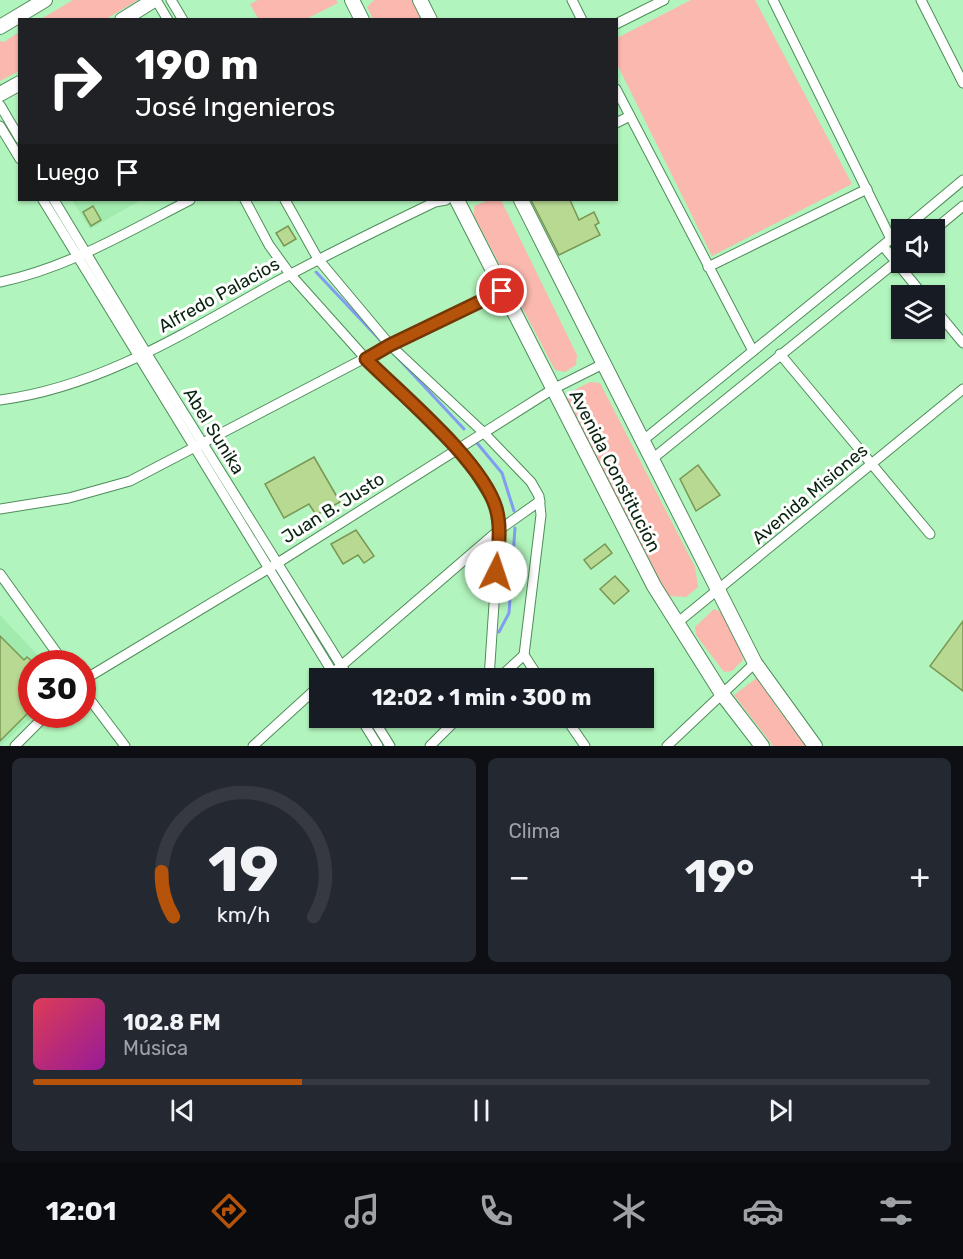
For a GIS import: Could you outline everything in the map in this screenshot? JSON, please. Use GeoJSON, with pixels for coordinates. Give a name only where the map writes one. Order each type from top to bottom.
{"type":"FeatureCollection","features":[{"type":"Feature","properties":{"kind":"main road"},"geometry":{"type":"LineString","coordinates":[[0,27],[45,0]]}},
{"type":"Feature","properties":{"kind":"main road"},"geometry":{"type":"LineString","coordinates":[[126,18],[155,0]]}},
{"type":"Feature","properties":{"kind":"main road"},"geometry":{"type":"LineString","coordinates":[[420,0],[429,18]]}},
{"type":"Feature","properties":{"kind":"main road"},"geometry":{"type":"LineString","coordinates":[[356,1],[361,18]]}},
{"type":"Feature","properties":{"kind":"main road"},"geometry":{"type":"LineString","coordinates":[[0,94],[18,83]]}},
{"type":"Feature","properties":{"kind":"main road","name":"Avenida Constitución"},"geometry":{"type":"LineString","coordinates":[[457,201],[654,586],[722,694],[762,746]]}},
{"type":"Feature","properties":{"kind":"main road","name":"Avenida Constitución"},"geometry":{"type":"LineString","coordinates":[[522,201],[641,442],[755,663],[815,746]]}},
{"type":"Feature","properties":{"kind":"street"},"geometry":{"type":"LineString","coordinates":[[155,0],[167,18]]}},
{"type":"Feature","properties":{"kind":"street"},"geometry":{"type":"LineString","coordinates":[[171,0],[182,18]]}},
{"type":"Feature","properties":{"kind":"street"},"geometry":{"type":"LineString","coordinates":[[572,0],[581,18]]}},
{"type":"Feature","properties":{"kind":"street"},"geometry":{"type":"LineString","coordinates":[[618,23],[664,0]]}},
{"type":"Feature","properties":{"kind":"street"},"geometry":{"type":"LineString","coordinates":[[641,442],[891,239],[773,0]]}},
{"type":"Feature","properties":{"kind":"street"},"geometry":{"type":"LineString","coordinates":[[921,0],[963,83]]}},
{"type":"Feature","properties":{"kind":"street"},"geometry":{"type":"LineString","coordinates":[[618,93],[753,351]]}},
{"type":"Feature","properties":{"kind":"street"},"geometry":{"type":"LineString","coordinates":[[0,105],[18,136]]}},
{"type":"Feature","properties":{"kind":"street"},"geometry":{"type":"LineString","coordinates":[[618,122],[630,116]]}},
{"type":"Feature","properties":{"kind":"street"},"geometry":{"type":"LineString","coordinates":[[0,126],[18,156]]}},
{"type":"Feature","properties":{"kind":"street"},"geometry":{"type":"LineString","coordinates":[[915,219],[963,180]]}},
{"type":"Feature","properties":{"kind":"street"},"geometry":{"type":"LineString","coordinates":[[708,267],[867,189]]}},
{"type":"Feature","properties":{"kind":"street","name":"Abel Sunika"},"geometry":{"type":"LineString","coordinates":[[45,201],[200,446],[272,566],[327,668]]}},
{"type":"Feature","properties":{"kind":"street","name":"Abel Sunika"},"geometry":{"type":"LineString","coordinates":[[54,201],[81,255]]}},
{"type":"Feature","properties":{"kind":"street"},"geometry":{"type":"LineString","coordinates":[[0,282],[31,276],[81,255],[188,201]]}},
{"type":"Feature","properties":{"kind":"street"},"geometry":{"type":"LineString","coordinates":[[246,201],[269,244],[290,274],[366,359],[456,449],[486,488],[496,507],[499,530],[490,668]]}},
{"type":"Feature","properties":{"kind":"street"},"geometry":{"type":"LineString","coordinates":[[286,201],[318,260],[390,345],[483,432],[531,482],[540,501],[541,515],[524,655],[532,668]]}},
{"type":"Feature","properties":{"kind":"street","name":"Alfredo Palacios"},"geometry":{"type":"LineString","coordinates":[[0,400],[72,384],[143,356],[290,274],[440,201]]}},
{"type":"Feature","properties":{"kind":"street"},"geometry":{"type":"LineString","coordinates":[[945,221],[963,206]]}},
{"type":"Feature","properties":{"kind":"street"},"geometry":{"type":"LineString","coordinates":[[883,246],[891,252]]}},
{"type":"Feature","properties":{"kind":"street"},"geometry":{"type":"LineString","coordinates":[[651,460],[891,265]]}},
{"type":"Feature","properties":{"kind":"street"},"geometry":{"type":"LineString","coordinates":[[0,509],[104,490],[130,481],[390,345],[502,291]]}},
{"type":"Feature","properties":{"kind":"street"},"geometry":{"type":"LineString","coordinates":[[945,321],[963,343]]}},
{"type":"Feature","properties":{"kind":"street"},"geometry":{"type":"LineString","coordinates":[[780,354],[873,462],[930,534]]}},
{"type":"Feature","properties":{"kind":"street","name":"Juan B. Justo"},"geometry":{"type":"LineString","coordinates":[[96,673],[272,566],[553,389],[603,364]]}},
{"type":"Feature","properties":{"kind":"street","name":"Avenida Misiones"},"geometry":{"type":"LineString","coordinates":[[677,623],[963,389]]}},
{"type":"Feature","properties":{"kind":"street"},"geometry":{"type":"LineString","coordinates":[[338,668],[499,530],[540,501]]}},
{"type":"Feature","properties":{"kind":"street","name":"Abel Sunika"},"geometry":{"type":"LineString","coordinates":[[272,566],[343,668]]}},
{"type":"Feature","properties":{"kind":"street"},"geometry":{"type":"LineString","coordinates":[[0,574],[55,650]]}},
{"type":"Feature","properties":{"kind":"street"},"geometry":{"type":"LineString","coordinates":[[510,668],[524,655]]}},
{"type":"Feature","properties":{"kind":"street"},"geometry":{"type":"LineString","coordinates":[[668,746],[755,663]]}},
{"type":"Feature","properties":{"kind":"street"},"geometry":{"type":"LineString","coordinates":[[254,746],[309,695]]}},
{"type":"Feature","properties":{"kind":"street"},"geometry":{"type":"LineString","coordinates":[[96,708],[125,746]]}},
{"type":"Feature","properties":{"kind":"street"},"geometry":{"type":"LineString","coordinates":[[15,746],[33,728]]}},
{"type":"Feature","properties":{"kind":"street"},"geometry":{"type":"LineString","coordinates":[[367,728],[378,746]]}},
{"type":"Feature","properties":{"kind":"street"},"geometry":{"type":"LineString","coordinates":[[379,728],[390,746]]}},
{"type":"Feature","properties":{"kind":"street"},"geometry":{"type":"LineString","coordinates":[[430,746],[448,728]]}},
{"type":"Feature","properties":{"kind":"street"},"geometry":{"type":"LineString","coordinates":[[573,728],[585,746]]}},
{"type":"Feature","properties":{"kind":"shaded area"},"geometry":{"type":"Polygon","coordinates":[[[73,0],[138,0],[108,18],[43,18],[73,0]]]}},
{"type":"Feature","properties":{"kind":"shaded area"},"geometry":{"type":"Polygon","coordinates":[[[258,0],[336,0],[338,3],[308,18],[258,18],[250,4],[258,0]]]}},
{"type":"Feature","properties":{"kind":"shaded area"},"geometry":{"type":"Polygon","coordinates":[[[374,0],[412,0],[421,18],[372,18],[367,7],[374,0]]]}},
{"type":"Feature","properties":{"kind":"shaded area"},"geometry":{"type":"Polygon","coordinates":[[[691,0],[755,0],[852,184],[712,256],[618,66],[618,37],[691,0]]]}},
{"type":"Feature","properties":{"kind":"shaded area"},"geometry":{"type":"Polygon","coordinates":[[[18,33],[18,72],[0,81],[0,41],[4,42],[18,33]]]}},
{"type":"Feature","properties":{"kind":"shaded area"},"geometry":{"type":"Polygon","coordinates":[[[73,201],[139,201],[90,229],[73,201]]]}},
{"type":"Feature","properties":{"kind":"shaded area"},"geometry":{"type":"Polygon","coordinates":[[[486,201],[501,201],[577,355],[576,365],[565,372],[555,370],[474,216],[474,206],[486,201]]]}},
{"type":"Feature","properties":{"kind":"shaded area"},"geometry":{"type":"Polygon","coordinates":[[[590,382],[600,383],[695,567],[698,587],[686,597],[668,596],[566,401],[569,393],[590,382]]]}},
{"type":"Feature","properties":{"kind":"shaded area"},"geometry":{"type":"Polygon","coordinates":[[[714,609],[721,612],[742,654],[743,660],[732,671],[724,672],[696,635],[695,627],[714,609]]]}},
{"type":"Feature","properties":{"kind":"shaded area"},"geometry":{"type":"Polygon","coordinates":[[[0,615],[33,650],[18,650],[20,728],[0,746],[0,615]]]}},
{"type":"Feature","properties":{"kind":"shaded area"},"geometry":{"type":"Polygon","coordinates":[[[758,677],[777,708],[808,746],[773,746],[734,695],[758,677]]]}},
{"type":"Feature","properties":{"kind":"building"},"geometry":{"type":"Polygon","coordinates":[[[532,201],[570,201],[579,220],[594,212],[599,223],[595,225],[600,235],[559,255],[532,201]]]}},
{"type":"Feature","properties":{"kind":"building"},"geometry":{"type":"Polygon","coordinates":[[[93,206],[101,220],[91,226],[83,212],[93,206]]]}},
{"type":"Feature","properties":{"kind":"building"},"geometry":{"type":"Polygon","coordinates":[[[288,226],[296,239],[284,246],[276,233],[288,226]]]}},
{"type":"Feature","properties":{"kind":"building"},"geometry":{"type":"Polygon","coordinates":[[[314,457],[340,502],[316,515],[309,504],[284,518],[265,484],[314,457]]]}},
{"type":"Feature","properties":{"kind":"building"},"geometry":{"type":"Polygon","coordinates":[[[698,465],[720,495],[696,511],[680,479],[698,465]]]}},
{"type":"Feature","properties":{"kind":"building"},"geometry":{"type":"Polygon","coordinates":[[[356,530],[374,556],[364,563],[358,555],[343,564],[331,544],[356,530]]]}},
{"type":"Feature","properties":{"kind":"building"},"geometry":{"type":"Polygon","coordinates":[[[605,544],[612,553],[591,569],[584,560],[605,544]]]}},
{"type":"Feature","properties":{"kind":"building"},"geometry":{"type":"Polygon","coordinates":[[[615,576],[629,591],[614,604],[600,589],[615,576]]]}},
{"type":"Feature","properties":{"kind":"building"},"geometry":{"type":"Polygon","coordinates":[[[963,621],[963,691],[930,666],[963,621]]]}},
{"type":"Feature","properties":{"kind":"building"},"geometry":{"type":"Polygon","coordinates":[[[0,636],[18,654],[18,723],[0,741],[0,636]]]}},
{"type":"Feature","properties":{"kind":"waterway"},"geometry":{"type":"LineString","coordinates":[[316,272],[381,341]]}},
{"type":"Feature","properties":{"kind":"waterway"},"geometry":{"type":"LineString","coordinates":[[395,355],[464,429]]}},
{"type":"Feature","properties":{"kind":"waterway"},"geometry":{"type":"LineString","coordinates":[[477,443],[502,473],[514,511]]}},
{"type":"Feature","properties":{"kind":"waterway"},"geometry":{"type":"LineString","coordinates":[[499,632],[509,613],[515,528]]}},
{"type":"Feature","properties":{"kind":"route"},"geometry":{"type":"LineString","coordinates":[[496,572],[499,530],[496,507],[486,488],[456,449],[366,359],[502,291]]}}]}
